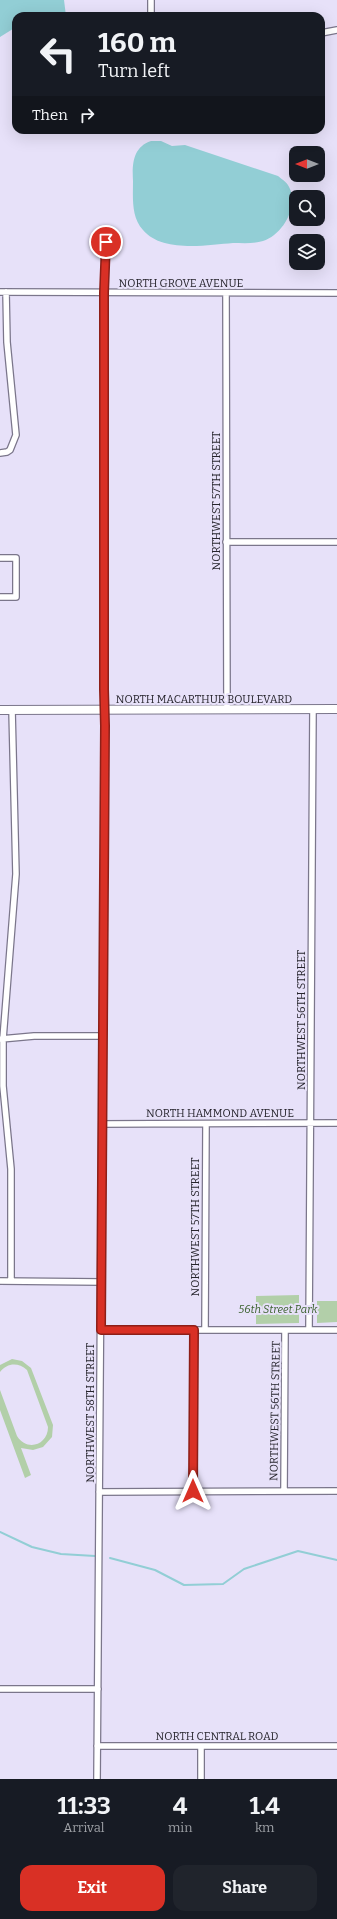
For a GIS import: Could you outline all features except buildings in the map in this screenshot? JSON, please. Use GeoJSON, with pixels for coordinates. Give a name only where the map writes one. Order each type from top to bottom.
{"type":"FeatureCollection","features":[{"type":"Feature","properties":{"kind":"main road","name":"NORTH MACARTHUR BOULEVARD"},"geometry":{"type":"LineString","coordinates":[[0,710],[337,709]]}},
{"type":"Feature","properties":{"kind":"street"},"geometry":{"type":"LineString","coordinates":[[151,0],[151,12]]}},
{"type":"Feature","properties":{"kind":"street"},"geometry":{"type":"LineString","coordinates":[[325,32],[337,30]]}},
{"type":"Feature","properties":{"kind":"street","name":"NORTHWEST 58TH STREET"},"geometry":{"type":"LineString","coordinates":[[97,1779],[105,710],[104,293],[106,242],[103,232]]}},
{"type":"Feature","properties":{"kind":"street"},"geometry":{"type":"LineString","coordinates":[[0,453],[10,450],[16,435],[3,292]]}},
{"type":"Feature","properties":{"kind":"street","name":"NORTH GROVE AVENUE"},"geometry":{"type":"LineString","coordinates":[[3,292],[337,293]]}},
{"type":"Feature","properties":{"kind":"street","name":"NORTHWEST 57TH STREET"},"geometry":{"type":"LineString","coordinates":[[226,293],[227,710]]}},
{"type":"Feature","properties":{"kind":"street"},"geometry":{"type":"LineString","coordinates":[[226,542],[337,542]]}},
{"type":"Feature","properties":{"kind":"street"},"geometry":{"type":"LineString","coordinates":[[0,558],[16,558],[16,597],[0,597]]}},
{"type":"Feature","properties":{"kind":"street","name":"NORTHWEST 56TH STREET"},"geometry":{"type":"LineString","coordinates":[[309,1330],[313,709]]}},
{"type":"Feature","properties":{"kind":"street"},"geometry":{"type":"LineString","coordinates":[[11,1281],[11,1169],[4,1086],[2,1039],[16,874],[12,710]]}},
{"type":"Feature","properties":{"kind":"street"},"geometry":{"type":"LineString","coordinates":[[2,1039],[34,1036],[102,1036]]}},
{"type":"Feature","properties":{"kind":"street","name":"NORTH HAMMOND AVENUE"},"geometry":{"type":"LineString","coordinates":[[102,1124],[337,1123]]}},
{"type":"Feature","properties":{"kind":"street","name":"NORTHWEST 57TH STREET"},"geometry":{"type":"LineString","coordinates":[[204,1330],[206,1124]]}},
{"type":"Feature","properties":{"kind":"street"},"geometry":{"type":"LineString","coordinates":[[0,1281],[101,1282]]}},
{"type":"Feature","properties":{"kind":"street"},"geometry":{"type":"LineString","coordinates":[[101,1330],[337,1330]]}},
{"type":"Feature","properties":{"kind":"street"},"geometry":{"type":"LineString","coordinates":[[193,1491],[194,1330]]}},
{"type":"Feature","properties":{"kind":"street","name":"NORTHWEST 56TH STREET"},"geometry":{"type":"LineString","coordinates":[[284,1491],[285,1330]]}},
{"type":"Feature","properties":{"kind":"street"},"geometry":{"type":"LineString","coordinates":[[99,1492],[337,1491]]}},
{"type":"Feature","properties":{"kind":"street"},"geometry":{"type":"LineString","coordinates":[[0,1689],[98,1689]]}},
{"type":"Feature","properties":{"kind":"street","name":"NORTH CENTRAL ROAD"},"geometry":{"type":"LineString","coordinates":[[97,1746],[337,1746]]}},
{"type":"Feature","properties":{"kind":"street"},"geometry":{"type":"LineString","coordinates":[[201,1746],[201,1779]]}},
{"type":"Feature","properties":{"kind":"green space","name":"56th Street Park"},"geometry":{"type":"Polygon","coordinates":[[[299,1295],[299,1323],[256,1324],[256,1296],[299,1295]]]}},
{"type":"Feature","properties":{"kind":"green space","name":"56th Street Park"},"geometry":{"type":"Polygon","coordinates":[[[317,1301],[337,1301],[337,1322],[317,1323],[317,1301]]]}},
{"type":"Feature","properties":{"kind":"green space"},"geometry":{"type":"Polygon","coordinates":[[[12,1359],[22,1361],[31,1368],[53,1425],[52,1437],[43,1447],[33,1450],[21,1448],[31,1475],[25,1478],[0,1410],[0,1390],[17,1436],[21,1441],[31,1445],[41,1442],[45,1438],[48,1427],[27,1370],[24,1367],[9,1365],[0,1372],[0,1365],[12,1359]]]}},
{"type":"Feature","properties":{"kind":"shaded area"},"geometry":{"type":"Polygon","coordinates":[[[0,0],[64,0],[66,12],[12,12],[12,30],[0,37],[0,0]]]}},
{"type":"Feature","properties":{"kind":"shaded area"},"geometry":{"type":"Polygon","coordinates":[[[151,141],[161,141],[172,146],[185,145],[278,176],[288,185],[290,190],[289,190],[289,215],[287,220],[270,238],[256,243],[185,246],[161,242],[151,237],[143,230],[136,219],[133,201],[135,157],[140,147],[151,141]]]}},
{"type":"Feature","properties":{"kind":"waterway"},"geometry":{"type":"LineString","coordinates":[[0,1532],[32,1547],[61,1554],[95,1556]]}},
{"type":"Feature","properties":{"kind":"waterway"},"geometry":{"type":"LineString","coordinates":[[110,1558],[155,1570],[184,1585],[223,1584],[244,1569],[298,1551],[337,1560]]}},
{"type":"Feature","properties":{"kind":"route"},"geometry":{"type":"LineString","coordinates":[[106,242],[104,293],[105,726],[101,1330],[194,1330],[193,1491]]}}]}
